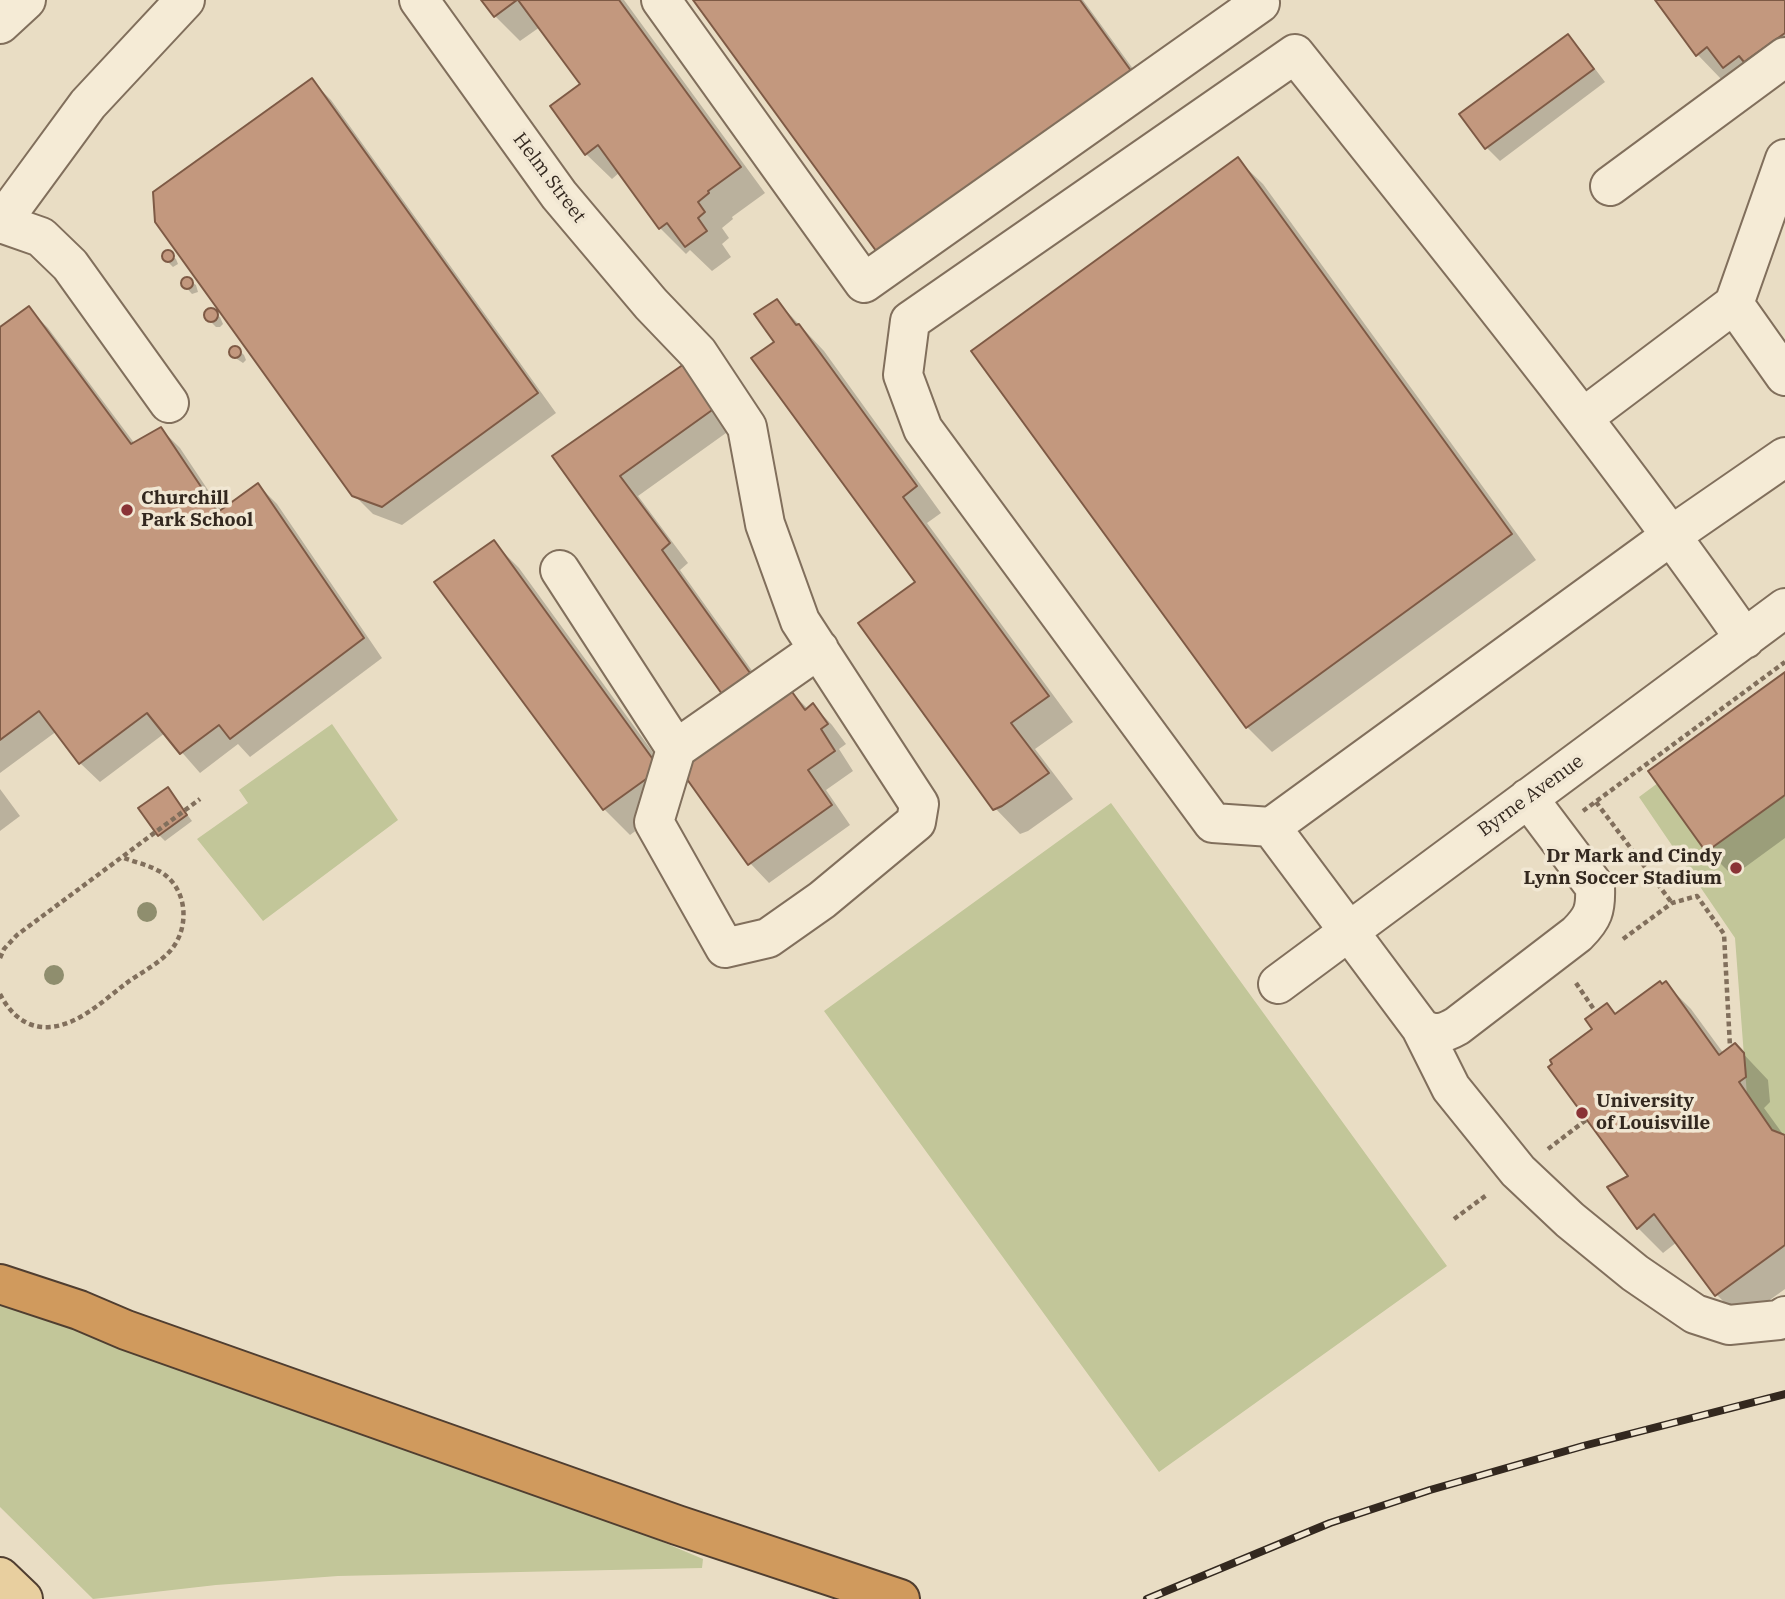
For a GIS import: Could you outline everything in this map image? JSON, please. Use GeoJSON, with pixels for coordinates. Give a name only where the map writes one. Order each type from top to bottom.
{"type":"FeatureCollection","features":[{"type":"Feature","properties":{"kind":"highway"},"geometry":{"type":"LineString","coordinates":[[0,1284],[664,1520],[900,1599]]}},
{"type":"Feature","properties":{"kind":"main road"},"geometry":{"type":"LineString","coordinates":[[0,1577],[23,1599]]}},
{"type":"Feature","properties":{"kind":"street"},"geometry":{"type":"LineString","coordinates":[[0,24],[26,0]]}},
{"type":"Feature","properties":{"kind":"street"},"geometry":{"type":"LineString","coordinates":[[169,402],[69,265],[41,237],[1,223],[88,104],[185,0]]}},
{"type":"Feature","properties":{"kind":"street","name":"Helm Street"},"geometry":{"type":"LineString","coordinates":[[419,0],[559,195],[651,304],[698,353],[747,427],[765,524],[800,621],[919,804],[916,822],[822,900],[768,938],[725,948],[654,822],[676,749]]}},
{"type":"Feature","properties":{"kind":"street"},"geometry":{"type":"LineString","coordinates":[[661,0],[864,283],[1260,3],[1258,0]]}},
{"type":"Feature","properties":{"kind":"street"},"geometry":{"type":"LineString","coordinates":[[1745,639],[1672,535],[1584,417],[1295,54],[910,321],[903,375],[923,429],[1213,822],[1271,827],[1672,535],[1785,457]]}},
{"type":"Feature","properties":{"kind":"street"},"geometry":{"type":"LineString","coordinates":[[1610,186],[1785,57]]}},
{"type":"Feature","properties":{"kind":"street"},"geometry":{"type":"LineString","coordinates":[[1584,417],[1734,304],[1785,159]]}},
{"type":"Feature","properties":{"kind":"street"},"geometry":{"type":"LineString","coordinates":[[1734,304],[1785,376]]}},
{"type":"Feature","properties":{"kind":"street"},"geometry":{"type":"LineString","coordinates":[[560,570],[676,749],[819,649]]}},
{"type":"Feature","properties":{"kind":"street","name":"Byrne Avenue"},"geometry":{"type":"LineString","coordinates":[[1278,984],[1785,608]]}},
{"type":"Feature","properties":{"kind":"street"},"geometry":{"type":"LineString","coordinates":[[1421,1028],[1432,1034],[1443,1033],[1457,1026],[1577,934],[1590,921],[1596,904],[1595,887],[1528,798]]}},
{"type":"Feature","properties":{"kind":"street"},"geometry":{"type":"LineString","coordinates":[[1271,827],[1421,1028],[1451,1088],[1518,1171],[1570,1220],[1635,1273],[1695,1314],[1729,1325],[1779,1320],[1785,1316]]}},
{"type":"Feature","properties":{"kind":"path"},"geometry":{"type":"LineString","coordinates":[[1581,814],[1785,662]]}},
{"type":"Feature","properties":{"kind":"path"},"geometry":{"type":"LineString","coordinates":[[0,958],[17,935],[200,799]]}},
{"type":"Feature","properties":{"kind":"path"},"geometry":{"type":"LineString","coordinates":[[1596,802],[1672,903],[1697,895],[1724,934],[1730,1047]]}},
{"type":"Feature","properties":{"kind":"path"},"geometry":{"type":"LineString","coordinates":[[0,995],[16,1016],[30,1025],[50,1028],[71,1022],[87,1012],[171,950],[183,924],[181,898],[177,888],[160,871],[124,858]]}},
{"type":"Feature","properties":{"kind":"path"},"geometry":{"type":"LineString","coordinates":[[1571,976],[1595,1011]]}},
{"type":"Feature","properties":{"kind":"green space","name":"Dr Mark and Cindy Lynn Soccer Stadium"},"geometry":{"type":"Polygon","coordinates":[[[1785,689],[1785,1135],[1749,1122],[1735,938],[1639,797],[1785,689]]]}},
{"type":"Feature","properties":{"kind":"green space"},"geometry":{"type":"Polygon","coordinates":[[[332,724],[398,820],[263,921],[197,839],[248,803],[239,790],[332,724]]]}},
{"type":"Feature","properties":{"kind":"green space"},"geometry":{"type":"Polygon","coordinates":[[[1111,803],[1447,1266],[1159,1472],[824,1011],[1111,803]]]}},
{"type":"Feature","properties":{"kind":"green space"},"geometry":{"type":"Polygon","coordinates":[[[0,1299],[594,1513],[703,1559],[702,1568],[338,1576],[216,1585],[93,1599],[0,1507],[0,1299]]]}},
{"type":"Feature","properties":{"kind":"building"},"geometry":{"type":"Polygon","coordinates":[[[481,0],[517,0],[494,17],[481,0]]]}},
{"type":"Feature","properties":{"kind":"building"},"geometry":{"type":"Polygon","coordinates":[[[518,0],[619,0],[741,167],[708,191],[698,202],[705,212],[698,218],[707,231],[685,247],[667,223],[659,229],[598,145],[585,155],[550,106],[580,84],[518,0]]]}},
{"type":"Feature","properties":{"kind":"building"},"geometry":{"type":"Polygon","coordinates":[[[693,0],[1080,0],[1134,75],[882,259],[693,0]]]}},
{"type":"Feature","properties":{"kind":"building"},"geometry":{"type":"Polygon","coordinates":[[[1655,0],[1785,0],[1785,33],[1744,62],[1739,56],[1723,68],[1707,47],[1696,56],[1655,0]]]}},
{"type":"Feature","properties":{"kind":"building"},"geometry":{"type":"Polygon","coordinates":[[[1568,34],[1594,69],[1485,149],[1459,114],[1568,34]]]}},
{"type":"Feature","properties":{"kind":"building"},"geometry":{"type":"Polygon","coordinates":[[[312,78],[538,393],[382,507],[352,496],[155,222],[153,192],[312,78]]]}},
{"type":"Feature","properties":{"kind":"building"},"geometry":{"type":"Polygon","coordinates":[[[1238,157],[1512,534],[1246,728],[971,351],[1238,157]]]}},
{"type":"Feature","properties":{"kind":"building"},"geometry":{"type":"Polygon","coordinates":[[[168,250],[174,256],[168,262],[162,256],[168,250]]]}},
{"type":"Feature","properties":{"kind":"building"},"geometry":{"type":"Polygon","coordinates":[[[182,278],[192,278],[192,288],[182,288],[182,278]]]}},
{"type":"Feature","properties":{"kind":"building"},"geometry":{"type":"Polygon","coordinates":[[[777,299],[796,325],[799,324],[917,486],[903,497],[1049,696],[1011,723],[1049,773],[993,810],[858,623],[915,582],[751,358],[774,342],[754,314],[777,299]]]}},
{"type":"Feature","properties":{"kind":"building","name":"Churchill Park School"},"geometry":{"type":"Polygon","coordinates":[[[29,306],[131,444],[161,427],[218,512],[258,483],[364,638],[230,739],[219,725],[180,754],[147,713],[79,764],[39,711],[0,740],[0,327],[29,306]]]}},
{"type":"Feature","properties":{"kind":"building"},"geometry":{"type":"Polygon","coordinates":[[[211,308],[216,310],[216,320],[211,322],[206,320],[204,315],[206,310],[211,308]]]}},
{"type":"Feature","properties":{"kind":"building"},"geometry":{"type":"Polygon","coordinates":[[[235,346],[241,352],[235,358],[229,352],[235,346]]]}},
{"type":"Feature","properties":{"kind":"building"},"geometry":{"type":"Polygon","coordinates":[[[684,364],[715,408],[620,476],[670,543],[662,550],[750,673],[722,694],[552,456],[684,364]]]}},
{"type":"Feature","properties":{"kind":"building"},"geometry":{"type":"Polygon","coordinates":[[[494,540],[660,769],[603,810],[434,582],[494,540]]]}},
{"type":"Feature","properties":{"kind":"building"},"geometry":{"type":"Polygon","coordinates":[[[1785,672],[1785,795],[1706,852],[1648,771],[1785,672]]]}},
{"type":"Feature","properties":{"kind":"building"},"geometry":{"type":"Polygon","coordinates":[[[790,689],[805,710],[813,703],[828,724],[821,729],[835,751],[808,770],[832,805],[748,865],[679,768],[790,689]]]}},
{"type":"Feature","properties":{"kind":"building"},"geometry":{"type":"Polygon","coordinates":[[[168,787],[187,815],[158,836],[138,808],[168,787]]]}},
{"type":"Feature","properties":{"kind":"building"},"geometry":{"type":"Polygon","coordinates":[[[1660,981],[1662,984],[1666,981],[1719,1055],[1735,1043],[1744,1053],[1746,1077],[1739,1082],[1772,1130],[1785,1135],[1785,1245],[1715,1296],[1654,1214],[1637,1229],[1607,1187],[1628,1176],[1548,1067],[1552,1064],[1550,1060],[1592,1029],[1585,1019],[1607,1003],[1615,1014],[1660,981]]]}},
{"type":"Feature","properties":{"kind":"railway"},"geometry":{"type":"LineString","coordinates":[[1147,1599],[1330,1523],[1430,1490],[1583,1446],[1785,1394]]}},
{"type":"Feature","properties":{"kind":"place","name":"Churchill Park School"},"geometry":{"type":"Point","coordinates":[127,510]}},
{"type":"Feature","properties":{"kind":"place","name":"Dr Mark and Cindy Lynn Soccer Stadium"},"geometry":{"type":"Point","coordinates":[1736,868]}},
{"type":"Feature","properties":{"kind":"place","name":"University of Louisville"},"geometry":{"type":"Point","coordinates":[1582,1113]}}]}
